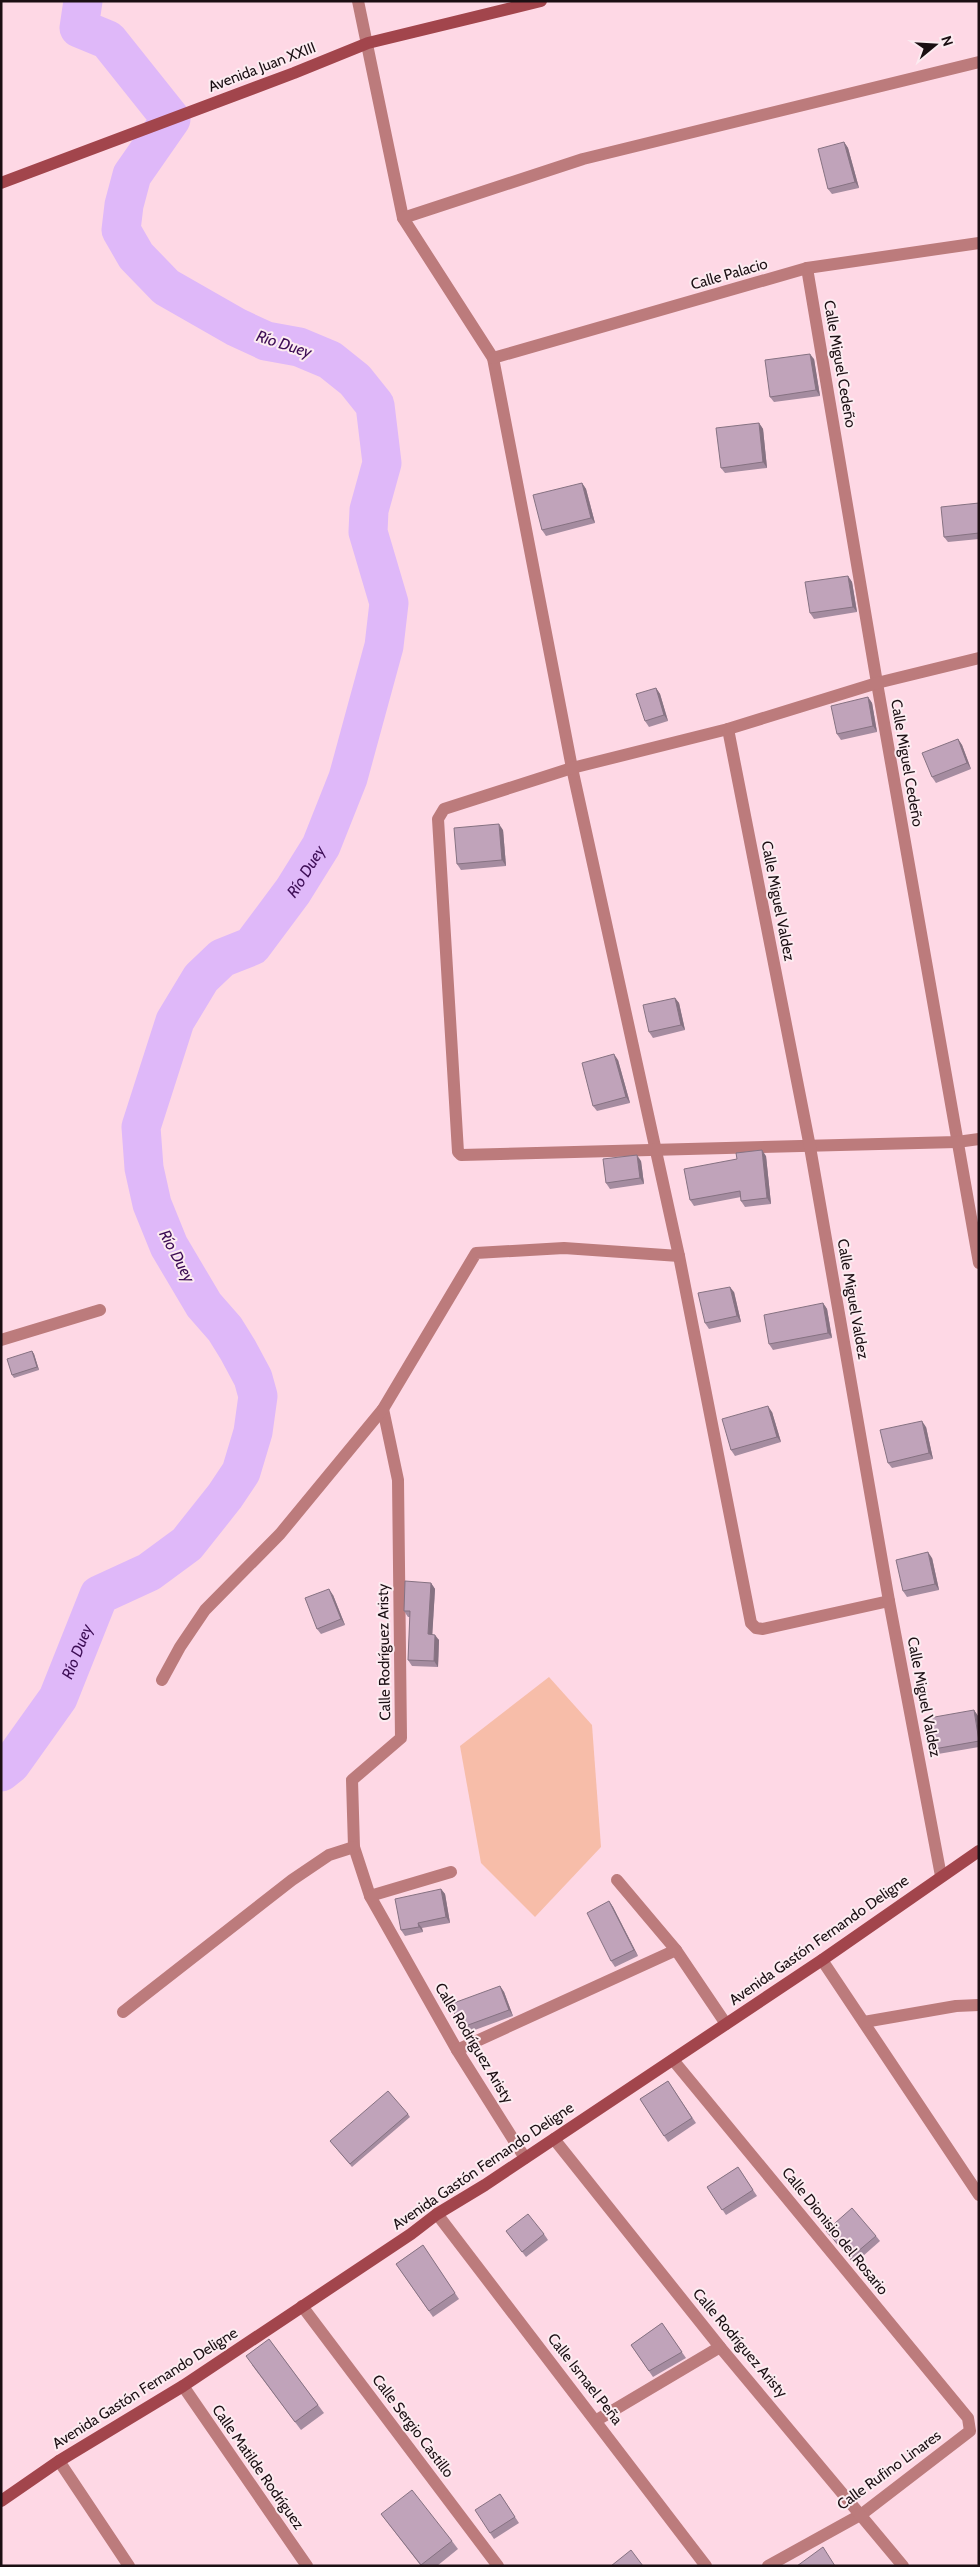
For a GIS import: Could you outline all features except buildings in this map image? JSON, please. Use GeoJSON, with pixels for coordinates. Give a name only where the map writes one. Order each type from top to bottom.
{"type":"FeatureCollection","features":[{"type":"Feature","properties":{"kind":"street"},"geometry":{"type":"LineString","coordinates":[[358,1],[403,218],[494,358],[572,768],[678,1256],[751,1623],[756,1628],[763,1629],[889,1601]]}},
{"type":"Feature","properties":{"kind":"street","name":"Avenida Juan XXIII"},"geometry":{"type":"LineString","coordinates":[[3,182],[294,73],[368,43],[541,1]]}},
{"type":"Feature","properties":{"kind":"street"},"geometry":{"type":"LineString","coordinates":[[403,218],[583,159],[979,62]]}},
{"type":"Feature","properties":{"kind":"street","name":"Calle Palacio"},"geometry":{"type":"LineString","coordinates":[[494,358],[808,268],[979,243]]}},
{"type":"Feature","properties":{"kind":"street","name":"Calle Miguel Cedeño"},"geometry":{"type":"LineString","coordinates":[[808,268],[877,684],[979,1263]]}},
{"type":"Feature","properties":{"kind":"street"},"geometry":{"type":"LineString","coordinates":[[979,658],[877,684],[728,729],[572,768],[444,808],[438,819],[458,1152],[467,1156],[810,1147],[957,1142],[979,1139]]}},
{"type":"Feature","properties":{"kind":"street","name":"Calle Miguel Valdez"},"geometry":{"type":"LineString","coordinates":[[728,729],[810,1147],[889,1601],[941,1876]]}},
{"type":"Feature","properties":{"kind":"street"},"geometry":{"type":"LineString","coordinates":[[162,1680],[180,1647],[205,1610],[280,1534],[383,1408],[476,1253],[564,1248],[678,1256]]}},
{"type":"Feature","properties":{"kind":"street"},"geometry":{"type":"LineString","coordinates":[[1,1340],[100,1310]]}},
{"type":"Feature","properties":{"kind":"street","name":"Calle Rodríguez Aristy"},"geometry":{"type":"LineString","coordinates":[[383,1408],[398,1480],[401,1738],[352,1780],[354,1847],[370,1896],[457,2050],[525,2158]]}},
{"type":"Feature","properties":{"kind":"street"},"geometry":{"type":"LineString","coordinates":[[123,2012],[292,1880],[329,1855],[354,1847]]}},
{"type":"Feature","properties":{"kind":"street","name":"Avenida Gastón Fernando Deligne"},"geometry":{"type":"LineString","coordinates":[[1,2501],[59,2461],[183,2386],[437,2214],[554,2139],[822,1960],[979,1851]]}},
{"type":"Feature","properties":{"kind":"street"},"geometry":{"type":"LineString","coordinates":[[370,1896],[451,1872]]}},
{"type":"Feature","properties":{"kind":"street"},"geometry":{"type":"LineString","coordinates":[[616,1880],[676,1950],[726,2024]]}},
{"type":"Feature","properties":{"kind":"street"},"geometry":{"type":"LineString","coordinates":[[457,2050],[676,1950]]}},
{"type":"Feature","properties":{"kind":"street"},"geometry":{"type":"LineString","coordinates":[[822,1960],[979,2195]]}},
{"type":"Feature","properties":{"kind":"street"},"geometry":{"type":"LineString","coordinates":[[864,2022],[956,2006],[979,2005]]}},
{"type":"Feature","properties":{"kind":"street","name":"Calle Dionisio del Rosario"},"geometry":{"type":"LineString","coordinates":[[673,2060],[968,2418],[970,2424]]}},
{"type":"Feature","properties":{"kind":"street","name":"Calle Rodríguez Aristy"},"geometry":{"type":"LineString","coordinates":[[554,2139],[720,2347],[904,2566]]}},
{"type":"Feature","properties":{"kind":"street","name":"Calle Ismael Peña"},"geometry":{"type":"LineString","coordinates":[[437,2214],[597,2420],[706,2566]]}},
{"type":"Feature","properties":{"kind":"street","name":"Calle Sergio Castillo"},"geometry":{"type":"LineString","coordinates":[[302,2306],[498,2566]]}},
{"type":"Feature","properties":{"kind":"street"},"geometry":{"type":"LineString","coordinates":[[597,2420],[720,2347]]}},
{"type":"Feature","properties":{"kind":"street","name":"Calle Matilde Rodríguez"},"geometry":{"type":"LineString","coordinates":[[183,2386],[306,2566]]}},
{"type":"Feature","properties":{"kind":"street","name":"Calle Rufino Linares"},"geometry":{"type":"LineString","coordinates":[[768,2566],[862,2514],[970,2431],[970,2424]]}},
{"type":"Feature","properties":{"kind":"street"},"geometry":{"type":"LineString","coordinates":[[59,2461],[130,2566]]}},
{"type":"Feature","properties":{"kind":"shaded area"},"geometry":{"type":"Polygon","coordinates":[[[549,1677],[592,1725],[601,1847],[535,1917],[481,1863],[460,1746],[549,1677]]]}},
{"type":"Feature","properties":{"kind":"waterway","name":"Río Duey"},"geometry":{"type":"LineString","coordinates":[[1,1772],[11,1764],[58,1698],[99,1595],[149,1572],[187,1544],[225,1496],[241,1472],[253,1432],[258,1396],[253,1378],[225,1329],[204,1305],[169,1246],[152,1204],[144,1168],[141,1127],[175,1021],[201,978],[222,958],[252,946],[293,891],[321,846],[348,778],[384,646],[389,603],[368,532],[369,510],[382,463],[375,405],[355,380],[330,360],[299,347],[266,341],[236,327],[166,287],[136,256],[121,230],[124,205],[132,175],[171,119],[108,40],[79,28],[83,1]]}}]}
